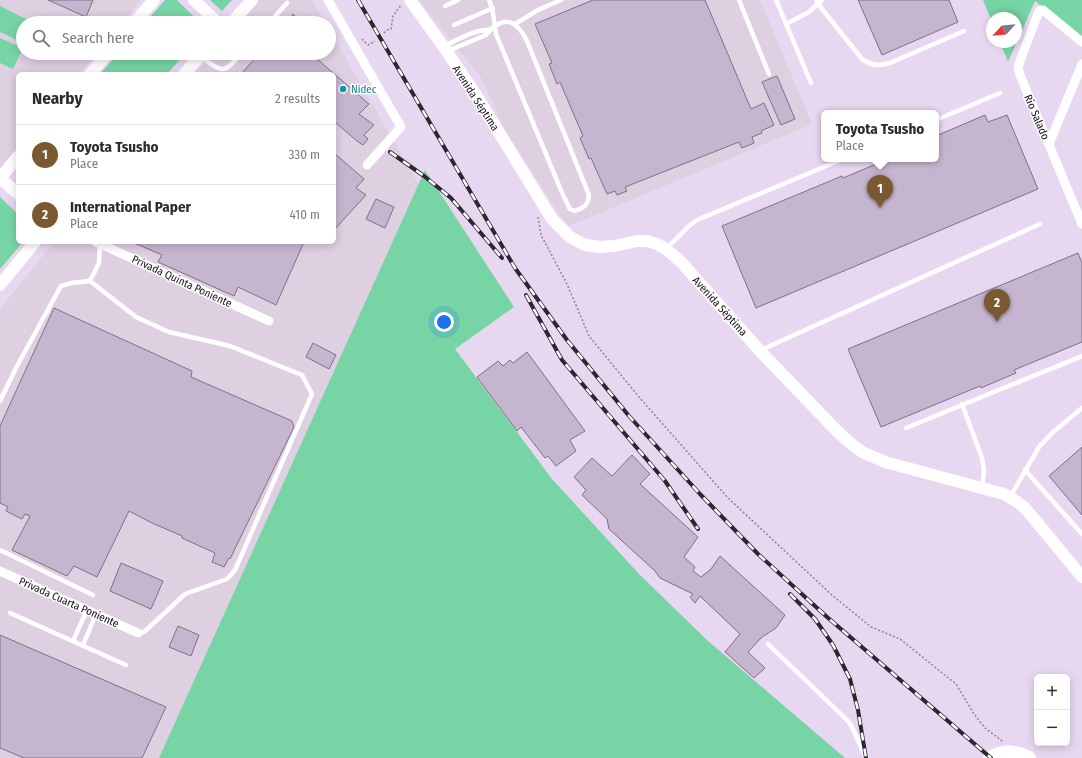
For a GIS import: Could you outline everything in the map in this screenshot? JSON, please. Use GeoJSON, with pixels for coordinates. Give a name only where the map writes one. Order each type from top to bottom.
{"type":"FeatureCollection","features":[{"type":"Feature","properties":{"kind":"main road"},"geometry":{"type":"LineString","coordinates":[[990,758],[1007,752],[1029,758]]}},
{"type":"Feature","properties":{"kind":"street"},"geometry":{"type":"LineString","coordinates":[[140,16],[154,0]]}},
{"type":"Feature","properties":{"kind":"street"},"geometry":{"type":"LineString","coordinates":[[194,0],[211,16]]}},
{"type":"Feature","properties":{"kind":"street"},"geometry":{"type":"LineString","coordinates":[[237,16],[252,0]]}},
{"type":"Feature","properties":{"kind":"street"},"geometry":{"type":"LineString","coordinates":[[328,0],[401,127],[367,165]]}},
{"type":"Feature","properties":{"kind":"street","name":"Avenida Séptima"},"geometry":{"type":"LineString","coordinates":[[406,1],[445,49],[476,95],[552,219],[570,237],[585,245],[600,247],[614,246],[637,241],[647,241],[666,249],[680,262],[760,351],[849,442],[862,452],[885,462],[1004,494],[1010,497],[1025,508],[1082,577]]}},
{"type":"Feature","properties":{"kind":"street","name":"Río Salado"},"geometry":{"type":"LineString","coordinates":[[1081,215],[1048,144],[1018,67],[1039,11],[1041,10],[1043,10],[1082,42]]}},
{"type":"Feature","properties":{"kind":"street"},"geometry":{"type":"LineString","coordinates":[[92,72],[102,60]]}},
{"type":"Feature","properties":{"kind":"street"},"geometry":{"type":"LineString","coordinates":[[186,72],[197,60]]}},
{"type":"Feature","properties":{"kind":"street"},"geometry":{"type":"LineString","coordinates":[[1048,144],[1082,64]]}},
{"type":"Feature","properties":{"kind":"street"},"geometry":{"type":"LineString","coordinates":[[16,160],[0,178],[16,192]]}},
{"type":"Feature","properties":{"kind":"street"},"geometry":{"type":"LineString","coordinates":[[0,284],[33,244]]}},
{"type":"Feature","properties":{"kind":"street","name":"Privada Quinta Poniente"},"geometry":{"type":"LineString","coordinates":[[101,244],[269,321]]}},
{"type":"Feature","properties":{"kind":"street","name":"Privada Cuarta Poniente"},"geometry":{"type":"LineString","coordinates":[[0,571],[138,633]]}},
{"type":"Feature","properties":{"kind":"lane"},"geometry":{"type":"LineString","coordinates":[[445,6],[458,0]]}},
{"type":"Feature","properties":{"kind":"lane"},"geometry":{"type":"LineString","coordinates":[[445,49],[486,35],[494,25],[502,21],[515,24],[522,31],[589,195],[586,206],[575,211],[570,208],[563,196],[496,34],[494,25],[493,8],[489,0]]}},
{"type":"Feature","properties":{"kind":"lane"},"geometry":{"type":"LineString","coordinates":[[515,24],[538,10],[561,0]]}},
{"type":"Feature","properties":{"kind":"lane"},"geometry":{"type":"LineString","coordinates":[[739,0],[769,74]]}},
{"type":"Feature","properties":{"kind":"lane"},"geometry":{"type":"LineString","coordinates":[[776,0],[811,83]]}},
{"type":"Feature","properties":{"kind":"lane"},"geometry":{"type":"LineString","coordinates":[[786,24],[809,12],[819,1],[862,59],[869,64],[878,66],[890,64],[964,31]]}},
{"type":"Feature","properties":{"kind":"lane"},"geometry":{"type":"LineString","coordinates":[[275,16],[287,3]]}},
{"type":"Feature","properties":{"kind":"lane"},"geometry":{"type":"LineString","coordinates":[[454,25],[493,8]]}},
{"type":"Feature","properties":{"kind":"lane"},"geometry":{"type":"LineString","coordinates":[[208,60],[215,67],[222,70],[230,66],[236,60]]}},
{"type":"Feature","properties":{"kind":"lane"},"geometry":{"type":"LineString","coordinates":[[939,119],[1000,93]]}},
{"type":"Feature","properties":{"kind":"lane"},"geometry":{"type":"LineString","coordinates":[[666,249],[681,233],[697,220],[836,162]]}},
{"type":"Feature","properties":{"kind":"lane"},"geometry":{"type":"LineString","coordinates":[[760,351],[1040,224]]}},
{"type":"Feature","properties":{"kind":"lane"},"geometry":{"type":"LineString","coordinates":[[90,281],[99,263],[99,244]]}},
{"type":"Feature","properties":{"kind":"lane"},"geometry":{"type":"LineString","coordinates":[[0,401],[16,366],[61,286],[71,283],[90,281],[136,318],[168,332],[230,346],[302,375],[312,394],[235,570],[227,579],[185,594],[144,632],[138,633]]}},
{"type":"Feature","properties":{"kind":"lane"},"geometry":{"type":"LineString","coordinates":[[906,428],[1082,356]]}},
{"type":"Feature","properties":{"kind":"lane"},"geometry":{"type":"LineString","coordinates":[[962,404],[982,458],[984,471],[982,488]]}},
{"type":"Feature","properties":{"kind":"lane"},"geometry":{"type":"LineString","coordinates":[[1010,497],[1039,446],[1082,408]]}},
{"type":"Feature","properties":{"kind":"lane"},"geometry":{"type":"LineString","coordinates":[[1026,470],[1082,534]]}},
{"type":"Feature","properties":{"kind":"lane"},"geometry":{"type":"LineString","coordinates":[[0,550],[92,595]]}},
{"type":"Feature","properties":{"kind":"lane"},"geometry":{"type":"LineString","coordinates":[[73,641],[87,610]]}},
{"type":"Feature","properties":{"kind":"lane"},"geometry":{"type":"LineString","coordinates":[[10,613],[126,665]]}},
{"type":"Feature","properties":{"kind":"lane"},"geometry":{"type":"LineString","coordinates":[[83,645],[96,614]]}},
{"type":"Feature","properties":{"kind":"lane"},"geometry":{"type":"LineString","coordinates":[[768,644],[848,721],[866,758]]}},
{"type":"Feature","properties":{"kind":"path"},"geometry":{"type":"LineString","coordinates":[[384,33],[391,28],[393,16],[406,1]]}},
{"type":"Feature","properties":{"kind":"path"},"geometry":{"type":"LineString","coordinates":[[538,212],[541,234],[567,284],[589,336],[639,397],[727,497],[833,596],[871,627],[900,639],[956,684],[974,714],[985,728],[1001,740],[1007,752]]}},
{"type":"Feature","properties":{"kind":"shaded area"},"geometry":{"type":"Polygon","coordinates":[[[0,0],[141,0],[128,16],[16,16],[16,60],[91,60],[81,72],[16,72],[16,148],[0,167],[0,0]]]}},
{"type":"Feature","properties":{"kind":"shaded area"},"geometry":{"type":"Polygon","coordinates":[[[260,0],[312,0],[321,16],[246,16],[260,0]]]}},
{"type":"Feature","properties":{"kind":"shaded area"},"geometry":{"type":"Polygon","coordinates":[[[419,0],[760,0],[812,124],[569,226],[558,213],[504,128],[482,79],[419,0]]]}},
{"type":"Feature","properties":{"kind":"shaded area"},"geometry":{"type":"Polygon","coordinates":[[[336,41],[419,185],[159,758],[0,758],[0,309],[52,244],[336,244],[336,72],[196,72],[207,60],[336,60],[336,41]]]}},
{"type":"Feature","properties":{"kind":"green space"},"geometry":{"type":"Polygon","coordinates":[[[165,0],[177,0],[193,16],[151,16],[165,0]]]}},
{"type":"Feature","properties":{"kind":"green space"},"geometry":{"type":"Polygon","coordinates":[[[210,0],[232,0],[222,11],[210,0]]]}},
{"type":"Feature","properties":{"kind":"green space"},"geometry":{"type":"Polygon","coordinates":[[[983,0],[1082,0],[1082,38],[1035,1],[1022,30],[1022,12],[988,12],[983,0]]]}},
{"type":"Feature","properties":{"kind":"green space"},"geometry":{"type":"Polygon","coordinates":[[[0,6],[20,16],[16,16],[16,40],[0,32],[0,6]]]}},
{"type":"Feature","properties":{"kind":"green space"},"geometry":{"type":"Polygon","coordinates":[[[0,38],[16,45],[16,60],[17,60],[13,69],[0,63],[0,38]]]}},
{"type":"Feature","properties":{"kind":"green space"},"geometry":{"type":"Polygon","coordinates":[[[1002,48],[1014,48],[1008,62],[1002,48]]]}},
{"type":"Feature","properties":{"kind":"green space"},"geometry":{"type":"Polygon","coordinates":[[[113,60],[180,60],[169,72],[102,72],[113,60]]]}},
{"type":"Feature","properties":{"kind":"green space"},"geometry":{"type":"Polygon","coordinates":[[[425,170],[514,307],[455,349],[552,479],[640,575],[708,641],[845,758],[159,758],[425,170]]]}},
{"type":"Feature","properties":{"kind":"green space"},"geometry":{"type":"Polygon","coordinates":[[[0,197],[16,212],[16,244],[21,244],[0,269],[0,197]]]}},
{"type":"Feature","properties":{"kind":"building"},"geometry":{"type":"Polygon","coordinates":[[[48,0],[93,0],[86,16],[48,0]]]}},
{"type":"Feature","properties":{"kind":"building"},"geometry":{"type":"Polygon","coordinates":[[[593,0],[705,0],[751,109],[764,103],[774,125],[761,131],[762,133],[752,137],[754,143],[742,148],[739,142],[625,187],[627,191],[617,195],[615,191],[607,194],[591,158],[589,159],[580,138],[583,136],[560,82],[557,84],[549,64],[552,63],[535,24],[593,0]]]}},
{"type":"Feature","properties":{"kind":"building"},"geometry":{"type":"Polygon","coordinates":[[[858,0],[949,0],[958,22],[882,55],[858,0]]]}},
{"type":"Feature","properties":{"kind":"building","name":"Nidec"},"geometry":{"type":"Polygon","coordinates":[[[254,60],[318,60],[332,72],[243,72],[254,60]]]}},
{"type":"Feature","properties":{"kind":"building","name":"Nidec"},"geometry":{"type":"Polygon","coordinates":[[[336,75],[369,104],[359,114],[374,125],[364,135],[368,139],[363,145],[336,123],[336,75]]]}},
{"type":"Feature","properties":{"kind":"building"},"geometry":{"type":"Polygon","coordinates":[[[777,76],[795,119],[781,125],[762,82],[777,76]]]}},
{"type":"Feature","properties":{"kind":"building"},"geometry":{"type":"Polygon","coordinates":[[[985,115],[988,122],[1007,115],[1038,189],[756,308],[722,226],[842,176],[843,178],[881,162],[939,162],[939,135],[985,115]]]}},
{"type":"Feature","properties":{"kind":"building"},"geometry":{"type":"Polygon","coordinates":[[[336,155],[364,179],[356,188],[366,195],[336,228],[336,155]]]}},
{"type":"Feature","properties":{"kind":"building"},"geometry":{"type":"Polygon","coordinates":[[[376,199],[394,207],[385,228],[366,219],[376,199]]]}},
{"type":"Feature","properties":{"kind":"building"},"geometry":{"type":"Polygon","coordinates":[[[137,244],[303,244],[276,305],[238,287],[234,296],[158,262],[162,255],[137,244]]]}},
{"type":"Feature","properties":{"kind":"building"},"geometry":{"type":"Polygon","coordinates":[[[1078,253],[1082,263],[1082,342],[1014,370],[1016,373],[981,388],[980,386],[881,427],[848,349],[1078,253]]]}},
{"type":"Feature","properties":{"kind":"building"},"geometry":{"type":"Polygon","coordinates":[[[54,308],[192,371],[191,377],[292,421],[294,427],[230,559],[229,558],[224,567],[212,562],[215,553],[129,511],[97,577],[74,566],[67,576],[12,550],[30,516],[25,514],[22,519],[6,511],[8,507],[0,503],[0,426],[54,308]]]}},
{"type":"Feature","properties":{"kind":"building"},"geometry":{"type":"Polygon","coordinates":[[[313,343],[336,355],[329,369],[306,357],[313,343]]]}},
{"type":"Feature","properties":{"kind":"building"},"geometry":{"type":"Polygon","coordinates":[[[527,352],[585,431],[570,440],[576,451],[556,466],[548,456],[545,458],[521,427],[517,431],[477,377],[498,361],[503,366],[510,360],[513,363],[527,352]]]}},
{"type":"Feature","properties":{"kind":"building"},"geometry":{"type":"Polygon","coordinates":[[[1082,447],[1082,515],[1049,476],[1082,447]]]}},
{"type":"Feature","properties":{"kind":"building"},"geometry":{"type":"Polygon","coordinates":[[[632,455],[650,474],[640,484],[698,537],[684,557],[695,567],[693,571],[701,577],[711,569],[720,556],[785,615],[776,628],[762,637],[748,652],[765,668],[754,678],[725,652],[740,634],[700,596],[695,603],[690,597],[693,594],[660,578],[655,571],[609,529],[607,519],[582,495],[586,490],[574,477],[592,458],[612,476],[632,455]]]}},
{"type":"Feature","properties":{"kind":"building"},"geometry":{"type":"Polygon","coordinates":[[[121,563],[163,581],[151,609],[110,591],[121,563]]]}},
{"type":"Feature","properties":{"kind":"building"},"geometry":{"type":"Polygon","coordinates":[[[178,626],[199,635],[191,656],[169,647],[178,626]]]}},
{"type":"Feature","properties":{"kind":"building"},"geometry":{"type":"Polygon","coordinates":[[[0,635],[166,707],[142,758],[24,758],[0,748],[0,635]]]}},
{"type":"Feature","properties":{"kind":"railway"},"geometry":{"type":"LineString","coordinates":[[358,0],[515,268],[567,340],[629,416],[700,494],[758,554],[827,617],[991,758]]}},
{"type":"Feature","properties":{"kind":"railway"},"geometry":{"type":"LineString","coordinates":[[390,152],[424,176],[451,198],[502,258]]}},
{"type":"Feature","properties":{"kind":"railway"},"geometry":{"type":"LineString","coordinates":[[526,295],[562,360],[665,481],[698,529]]}},
{"type":"Feature","properties":{"kind":"railway"},"geometry":{"type":"LineString","coordinates":[[790,594],[815,619],[833,645],[850,679],[858,710],[866,758]]}},
{"type":"Feature","properties":{"kind":"place","name":"Nidec"},"geometry":{"type":"Point","coordinates":[343,89]}},
{"type":"Feature","properties":{"kind":"place","name":"Toyota Tsusho"},"geometry":{"type":"Point","coordinates":[880,208]}},
{"type":"Feature","properties":{"kind":"place","name":"International Paper"},"geometry":{"type":"Point","coordinates":[997,322]}}]}
